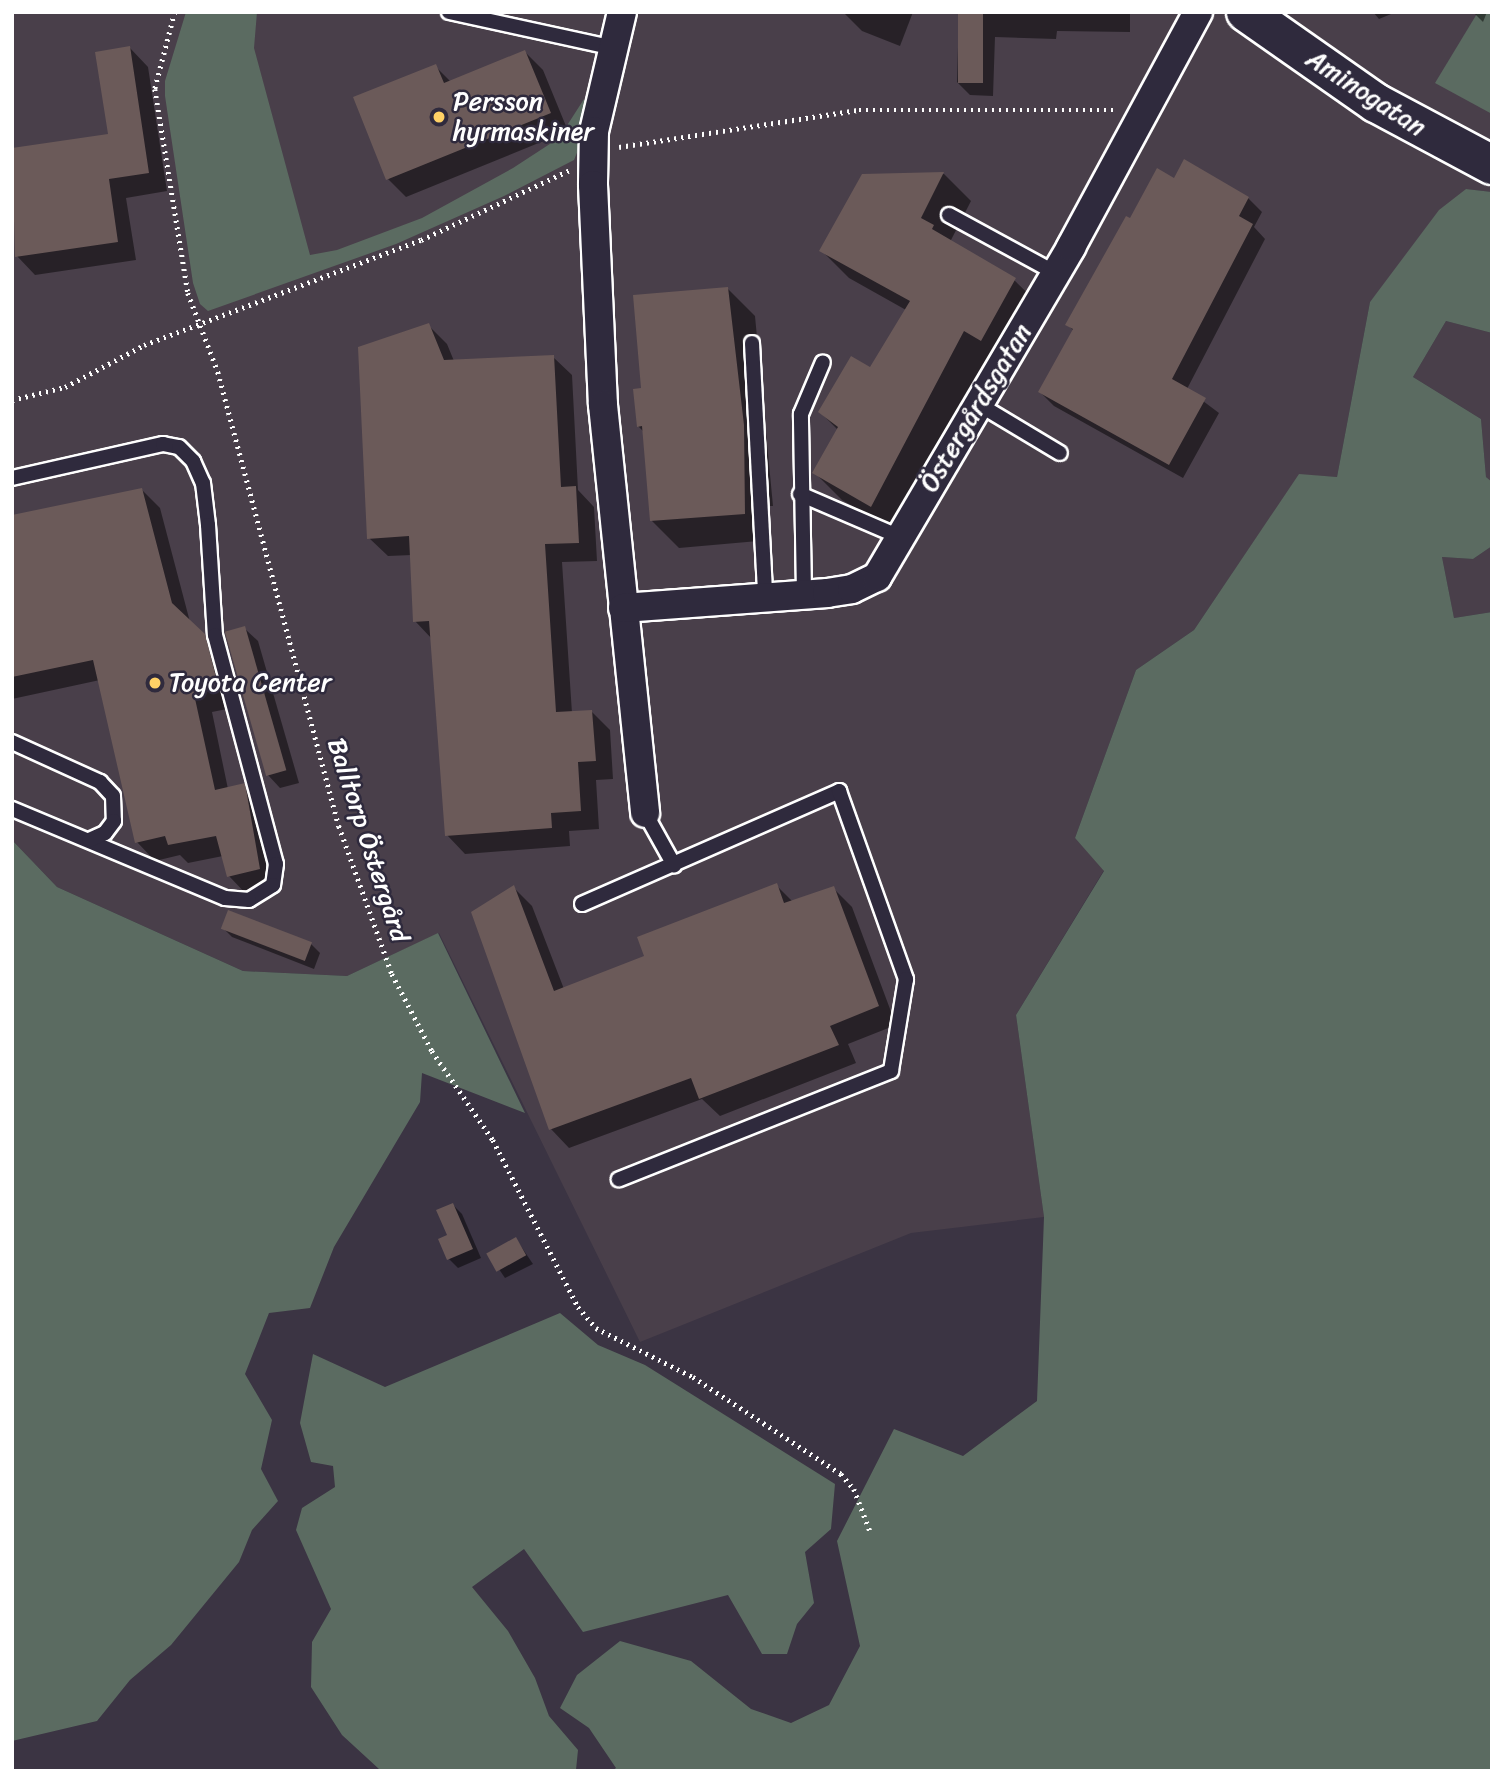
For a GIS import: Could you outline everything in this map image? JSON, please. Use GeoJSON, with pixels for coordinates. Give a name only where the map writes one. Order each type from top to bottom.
{"type":"FeatureCollection","features":[{"type":"Feature","properties":{"kind":"street"},"geometry":{"type":"LineString","coordinates":[[622,12],[610,47],[594,131],[593,160],[603,405],[645,813]]}},
{"type":"Feature","properties":{"kind":"street","name":"Östergårdsgatan"},"geometry":{"type":"LineString","coordinates":[[622,608],[765,594],[852,589],[877,577],[1056,273],[1138,117],[1198,12]]}},
{"type":"Feature","properties":{"kind":"street","name":"Aminogatan"},"geometry":{"type":"LineString","coordinates":[[1246,12],[1376,103],[1492,165]]}},
{"type":"Feature","properties":{"kind":"lane"},"geometry":{"type":"LineString","coordinates":[[449,12],[610,47]]}},
{"type":"Feature","properties":{"kind":"lane"},"geometry":{"type":"LineString","coordinates":[[949,215],[1056,273]]}},
{"type":"Feature","properties":{"kind":"lane"},"geometry":{"type":"LineString","coordinates":[[752,343],[765,594]]}},
{"type":"Feature","properties":{"kind":"lane"},"geometry":{"type":"LineString","coordinates":[[804,593],[800,494],[801,414],[823,362]]}},
{"type":"Feature","properties":{"kind":"lane"},"geometry":{"type":"LineString","coordinates":[[979,405],[1060,453]]}},
{"type":"Feature","properties":{"kind":"lane"},"geometry":{"type":"LineString","coordinates":[[12,478],[163,444],[179,447],[193,461],[202,483],[208,525],[215,635],[276,864],[273,885],[249,900],[225,898],[12,809]]}},
{"type":"Feature","properties":{"kind":"lane"},"geometry":{"type":"LineString","coordinates":[[800,494],[902,538]]}},
{"type":"Feature","properties":{"kind":"lane"},"geometry":{"type":"LineString","coordinates":[[12,742],[100,782],[113,796],[114,821],[105,833],[89,839]]}},
{"type":"Feature","properties":{"kind":"lane"},"geometry":{"type":"LineString","coordinates":[[582,904],[839,792],[906,979],[891,1071],[619,1180]]}},
{"type":"Feature","properties":{"kind":"lane"},"geometry":{"type":"LineString","coordinates":[[645,813],[674,866]]}},
{"type":"Feature","properties":{"kind":"path","name":"Balltorp Östergård"},"geometry":{"type":"LineString","coordinates":[[175,12],[155,89],[180,260],[198,323],[218,372],[339,826],[393,974],[432,1051],[493,1140],[561,1280],[596,1328],[693,1377],[833,1468],[854,1489],[870,1531]]}},
{"type":"Feature","properties":{"kind":"path"},"geometry":{"type":"LineString","coordinates":[[12,400],[65,387],[144,345],[421,240],[593,160],[646,141],[859,110],[1117,110],[1138,117]]}},
{"type":"Feature","properties":{"kind":"shaded area"},"geometry":{"type":"Polygon","coordinates":[[[12,12],[1492,12],[1492,192],[1466,189],[1370,302],[1337,477],[1299,475],[1194,630],[1136,670],[1075,838],[1104,870],[1016,1015],[1044,1217],[911,1233],[640,1342],[439,933],[347,976],[243,971],[57,887],[12,840],[12,12]]]}},
{"type":"Feature","properties":{"kind":"shaded area"},"geometry":{"type":"Polygon","coordinates":[[[1446,321],[1492,333],[1492,482],[1486,477],[1481,419],[1413,377],[1446,321]]]}},
{"type":"Feature","properties":{"kind":"shaded area"},"geometry":{"type":"Polygon","coordinates":[[[1492,546],[1492,612],[1454,618],[1442,557],[1473,559],[1492,546]]]}},
{"type":"Feature","properties":{"kind":"green space"},"geometry":{"type":"Polygon","coordinates":[[[186,12],[257,12],[254,48],[310,255],[337,250],[422,218],[513,168],[559,138],[584,99],[586,131],[574,160],[504,196],[396,244],[208,311],[200,304],[193,283],[165,96],[165,81],[186,12]]]}},
{"type":"Feature","properties":{"kind":"green space"},"geometry":{"type":"Polygon","coordinates":[[[1478,12],[1492,12],[1492,114],[1435,83],[1478,12]]]}},
{"type":"Feature","properties":{"kind":"green space"},"geometry":{"type":"Polygon","coordinates":[[[1466,189],[1492,192],[1492,333],[1446,321],[1413,377],[1481,419],[1486,477],[1492,482],[1492,546],[1473,559],[1442,557],[1454,618],[1492,612],[1492,1771],[612,1771],[616,1768],[589,1728],[560,1708],[577,1675],[620,1641],[691,1661],[751,1709],[791,1723],[829,1705],[860,1646],[837,1541],[894,1429],[963,1456],[1037,1401],[1044,1217],[1016,1015],[1104,871],[1075,838],[1136,670],[1194,630],[1299,474],[1337,477],[1370,302],[1439,210],[1466,189]]]}},
{"type":"Feature","properties":{"kind":"green space"},"geometry":{"type":"Polygon","coordinates":[[[12,840],[57,887],[243,971],[347,976],[438,933],[525,1113],[422,1073],[420,1102],[334,1247],[310,1308],[269,1313],[245,1374],[272,1420],[261,1469],[278,1501],[252,1530],[239,1562],[171,1645],[130,1680],[97,1721],[12,1741],[12,840]]]}},
{"type":"Feature","properties":{"kind":"green space"},"geometry":{"type":"Polygon","coordinates":[[[560,1313],[598,1345],[645,1365],[835,1484],[831,1529],[805,1552],[814,1603],[797,1624],[787,1654],[762,1654],[728,1595],[583,1632],[524,1549],[472,1587],[508,1631],[535,1678],[549,1716],[578,1750],[576,1770],[379,1769],[342,1735],[311,1687],[312,1642],[331,1609],[296,1530],[302,1508],[335,1487],[333,1466],[311,1462],[300,1423],[313,1354],[385,1387],[560,1313]]]}},
{"type":"Feature","properties":{"kind":"building"},"geometry":{"type":"Polygon","coordinates":[[[958,12],[983,12],[983,83],[958,83],[958,12]]]}},
{"type":"Feature","properties":{"kind":"building"},"geometry":{"type":"Polygon","coordinates":[[[130,46],[149,173],[109,179],[118,242],[15,257],[12,148],[108,134],[95,52],[130,46]]]}},
{"type":"Feature","properties":{"kind":"building"},"geometry":{"type":"Polygon","coordinates":[[[525,50],[551,113],[386,180],[353,97],[436,64],[444,83],[525,50]]]}},
{"type":"Feature","properties":{"kind":"building"},"geometry":{"type":"Polygon","coordinates":[[[1184,159],[1249,197],[1239,216],[1253,224],[1172,379],[1206,398],[1169,465],[1038,392],[1073,329],[1065,325],[1126,216],[1130,218],[1157,168],[1174,178],[1184,159]]]}},
{"type":"Feature","properties":{"kind":"building"},"geometry":{"type":"Polygon","coordinates":[[[944,172],[921,218],[934,225],[932,229],[1016,278],[981,341],[964,331],[871,507],[812,473],[838,427],[818,412],[851,356],[870,367],[910,301],[819,251],[862,174],[944,172]]]}},
{"type":"Feature","properties":{"kind":"building"},"geometry":{"type":"Polygon","coordinates":[[[728,287],[744,425],[745,514],[650,521],[642,426],[637,427],[633,389],[641,388],[633,295],[728,287]]]}},
{"type":"Feature","properties":{"kind":"building"},"geometry":{"type":"Polygon","coordinates":[[[429,323],[444,360],[554,355],[561,487],[576,486],[579,543],[545,544],[556,712],[592,710],[596,761],[578,762],[581,811],[551,813],[552,828],[445,836],[429,621],[413,622],[409,536],[367,539],[358,347],[429,323]]]}},
{"type":"Feature","properties":{"kind":"building","name":"Toyota Center"},"geometry":{"type":"Polygon","coordinates":[[[142,488],[172,603],[205,634],[219,689],[194,694],[215,790],[245,783],[260,869],[227,877],[216,836],[168,845],[165,836],[135,843],[93,660],[12,677],[12,515],[142,488]]]}},
{"type":"Feature","properties":{"kind":"building"},"geometry":{"type":"Polygon","coordinates":[[[245,626],[286,770],[266,776],[225,632],[245,626]]]}},
{"type":"Feature","properties":{"kind":"building"},"geometry":{"type":"Polygon","coordinates":[[[777,883],[784,903],[834,886],[879,1006],[830,1026],[839,1045],[699,1099],[691,1078],[549,1130],[471,912],[514,885],[554,991],[644,956],[637,937],[777,883]]]}},
{"type":"Feature","properties":{"kind":"building"},"geometry":{"type":"Polygon","coordinates":[[[228,910],[312,942],[305,961],[221,929],[228,910]]]}},
{"type":"Feature","properties":{"kind":"building"},"geometry":{"type":"Polygon","coordinates":[[[453,1203],[473,1249],[447,1260],[438,1239],[447,1235],[436,1210],[453,1203]]]}},
{"type":"Feature","properties":{"kind":"building"},"geometry":{"type":"Polygon","coordinates":[[[516,1237],[526,1255],[496,1272],[486,1253],[516,1237]]]}},
{"type":"Feature","properties":{"kind":"place","name":"Persson hyrmaskiner"},"geometry":{"type":"Point","coordinates":[439,117]}},
{"type":"Feature","properties":{"kind":"place","name":"Toyota Center"},"geometry":{"type":"Point","coordinates":[155,683]}}]}
